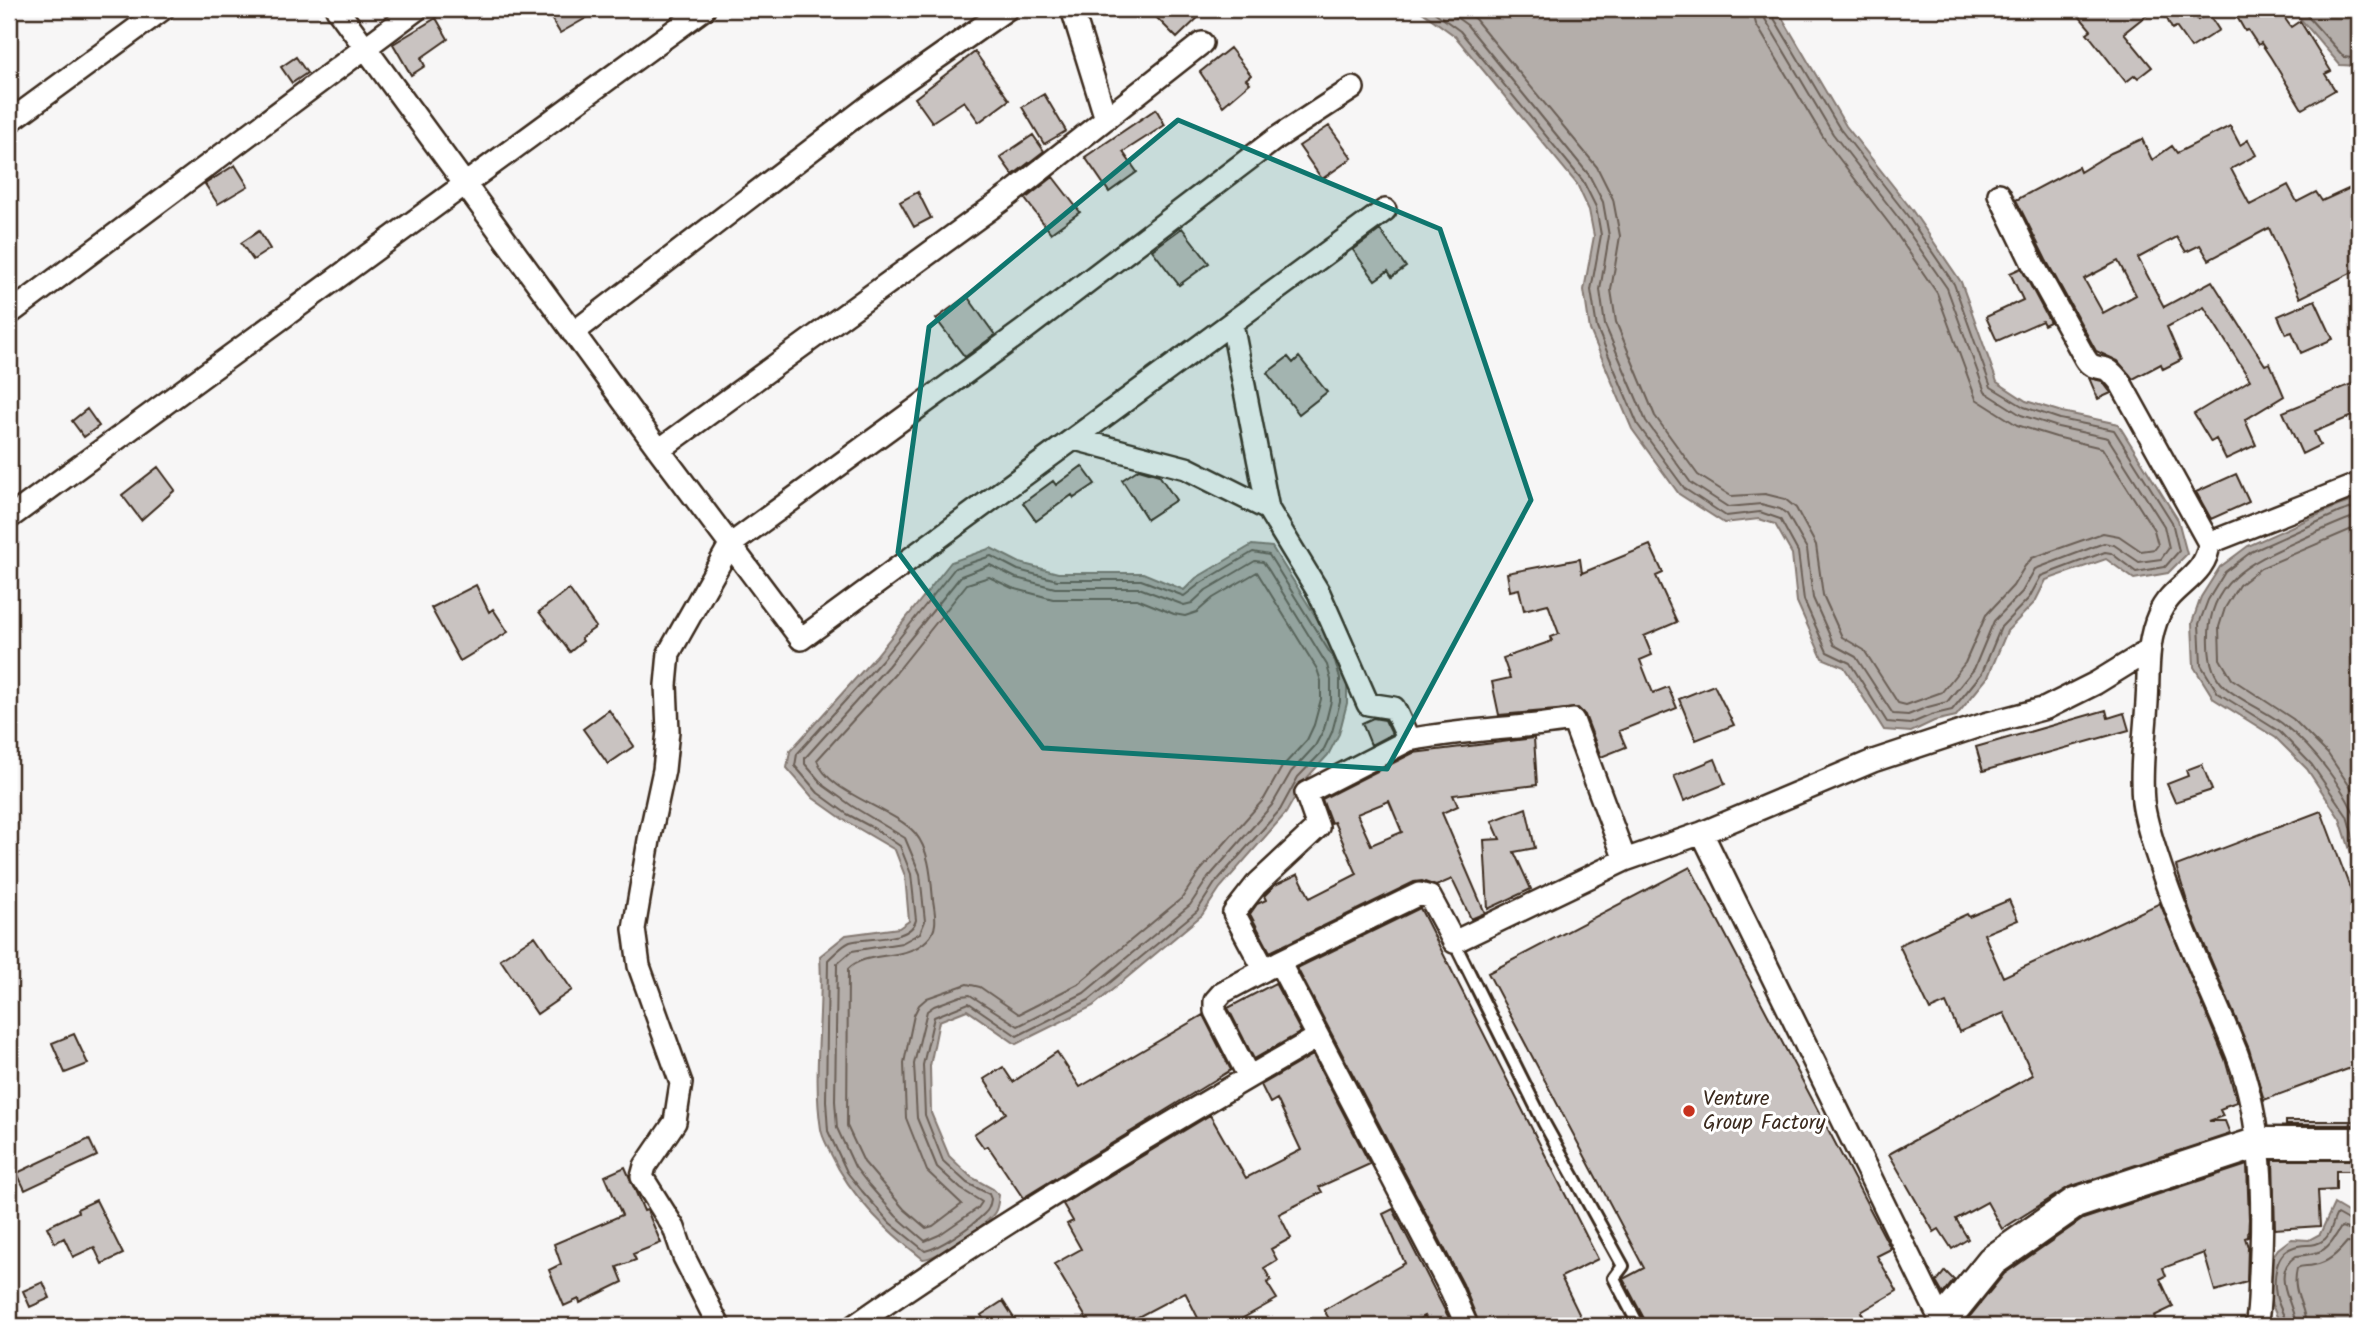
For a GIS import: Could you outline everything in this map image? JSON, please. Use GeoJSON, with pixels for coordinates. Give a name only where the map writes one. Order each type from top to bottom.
{"type":"FeatureCollection","features":[{"type":"Feature","properties":{"kind":"street"},"geometry":{"type":"LineString","coordinates":[[9,122],[163,9]]}},
{"type":"Feature","properties":{"kind":"street"},"geometry":{"type":"LineString","coordinates":[[337,9],[659,450],[801,639],[1385,210]]}},
{"type":"Feature","properties":{"kind":"street"},"geometry":{"type":"LineString","coordinates":[[9,313],[416,9]]}},
{"type":"Feature","properties":{"kind":"street"},"geometry":{"type":"LineString","coordinates":[[9,518],[704,9]]}},
{"type":"Feature","properties":{"kind":"street"},"geometry":{"type":"LineString","coordinates":[[573,333],[866,108],[1007,9]]}},
{"type":"Feature","properties":{"kind":"street"},"geometry":{"type":"LineString","coordinates":[[1072,9],[1106,119]]}},
{"type":"Feature","properties":{"kind":"street"},"geometry":{"type":"LineString","coordinates":[[659,450],[1009,195],[1202,44]]}},
{"type":"Feature","properties":{"kind":"street"},"geometry":{"type":"LineString","coordinates":[[719,1326],[684,1257],[674,1228],[642,1177],[645,1166],[676,1122],[681,1083],[639,966],[634,929],[664,770],[668,731],[666,685],[669,653],[730,545],[1024,330],[1275,139],[1353,88]]}},
{"type":"Feature","properties":{"kind":"street"},"geometry":{"type":"LineString","coordinates":[[1999,194],[2034,266],[2085,358],[2096,369],[2105,369],[2112,373],[2120,383],[2209,543],[2208,555],[2201,568],[2159,612],[2148,651],[2148,699],[2142,769],[2146,821],[2193,954],[2237,1056],[2258,1143],[2263,1226],[2256,1326]]}},
{"type":"Feature","properties":{"kind":"street"},"geometry":{"type":"LineString","coordinates":[[1232,324],[1268,509],[1319,593],[1368,704],[1394,708],[1409,740]]}},
{"type":"Feature","properties":{"kind":"street"},"geometry":{"type":"LineString","coordinates":[[1075,439],[1186,468],[1268,509]]}},
{"type":"Feature","properties":{"kind":"street"},"geometry":{"type":"LineString","coordinates":[[2209,543],[2359,484]]}},
{"type":"Feature","properties":{"kind":"street"},"geometry":{"type":"LineString","coordinates":[[1249,1077],[1215,1011],[1216,1001],[1223,992],[1271,965],[1419,894],[1430,897],[1454,942],[1625,860],[1702,833],[1873,761],[1985,724],[2046,708],[2096,683],[2148,651]]}},
{"type":"Feature","properties":{"kind":"street"},"geometry":{"type":"LineString","coordinates":[[1467,1326],[1451,1290],[1318,1037],[1234,912],[1256,885],[1318,827],[1306,793],[1409,740],[1430,736],[1532,727],[1573,720],[1625,860]]}},
{"type":"Feature","properties":{"kind":"street"},"geometry":{"type":"LineString","coordinates":[[1702,833],[1943,1326]]}},
{"type":"Feature","properties":{"kind":"street"},"geometry":{"type":"LineString","coordinates":[[854,1326],[981,1239],[1071,1182],[1318,1037]]}},
{"type":"Feature","properties":{"kind":"street"},"geometry":{"type":"LineString","coordinates":[[1943,1326],[1950,1313],[1992,1261],[2075,1203],[2258,1143],[2359,1143]]}},
{"type":"Feature","properties":{"kind":"lane"},"geometry":{"type":"LineString","coordinates":[[1454,942],[1544,1123],[1623,1266],[1614,1278],[1639,1326]]}},
{"type":"Feature","properties":{"kind":"highlighted area"},"geometry":{"type":"Polygon","coordinates":[[[1178,120],[1440,229],[1531,500],[1387,769],[1043,748],[898,552],[929,327],[1178,120]]]}},
{"type":"Feature","properties":{"kind":"water"},"geometry":{"type":"Polygon","coordinates":[[[1418,9],[1777,9],[1846,126],[1912,210],[1961,282],[1997,382],[2026,401],[2118,424],[2178,520],[2187,554],[2168,573],[2134,579],[2106,559],[2046,580],[2035,602],[2007,631],[1988,677],[1956,716],[1934,721],[1911,732],[1884,730],[1844,667],[1822,658],[1797,602],[1792,554],[1775,524],[1759,519],[1724,523],[1679,494],[1632,429],[1590,330],[1584,290],[1594,236],[1589,210],[1577,184],[1455,36],[1418,9]]]}},
{"type":"Feature","properties":{"kind":"water"},"geometry":{"type":"Polygon","coordinates":[[[2292,9],[2359,9],[2359,66],[2340,65],[2292,9]]]}},
{"type":"Feature","properties":{"kind":"water"},"geometry":{"type":"Polygon","coordinates":[[[2359,499],[2359,878],[2340,819],[2307,769],[2276,738],[2214,699],[2194,667],[2192,623],[2201,597],[2220,567],[2248,546],[2359,499]]]}},
{"type":"Feature","properties":{"kind":"water"},"geometry":{"type":"Polygon","coordinates":[[[1252,545],[1272,547],[1328,636],[1347,677],[1347,703],[1339,734],[1328,755],[1304,781],[1286,813],[1220,888],[1202,915],[1093,1006],[1016,1044],[967,1010],[939,1021],[930,1066],[931,1113],[949,1156],[971,1177],[999,1195],[995,1212],[982,1225],[950,1247],[923,1259],[883,1224],[859,1198],[839,1170],[823,1136],[819,1108],[820,956],[846,935],[899,928],[909,921],[905,876],[895,850],[813,798],[787,768],[790,751],[876,656],[951,562],[991,548],[1020,563],[1058,573],[1143,573],[1184,590],[1196,578],[1252,545]]]}},
{"type":"Feature","properties":{"kind":"water"},"geometry":{"type":"Polygon","coordinates":[[[2334,1204],[2356,1217],[2359,1215],[2359,1326],[2281,1326],[2269,1298],[2271,1259],[2278,1249],[2291,1239],[2309,1240],[2320,1234],[2334,1204]]]}},
{"type":"Feature","properties":{"kind":"building"},"geometry":{"type":"Polygon","coordinates":[[[566,9],[602,9],[560,33],[551,18],[566,9]]]}},
{"type":"Feature","properties":{"kind":"building"},"geometry":{"type":"Polygon","coordinates":[[[1148,9],[1207,9],[1177,38],[1148,9]]]}},
{"type":"Feature","properties":{"kind":"building"},"geometry":{"type":"Polygon","coordinates":[[[2073,9],[2154,9],[2124,33],[2152,67],[2138,78],[2135,75],[2126,82],[2087,33],[2091,30],[2073,9]]]}},
{"type":"Feature","properties":{"kind":"building"},"geometry":{"type":"Polygon","coordinates":[[[2162,9],[2211,9],[2196,17],[2198,20],[2208,13],[2219,30],[2191,48],[2176,27],[2172,29],[2162,9]]]}},
{"type":"Feature","properties":{"kind":"building"},"geometry":{"type":"Polygon","coordinates":[[[2252,9],[2278,9],[2291,27],[2300,21],[2331,71],[2325,74],[2335,90],[2302,109],[2261,43],[2258,45],[2248,30],[2245,31],[2237,17],[2252,9]]]}},
{"type":"Feature","properties":{"kind":"building"},"geometry":{"type":"Polygon","coordinates":[[[436,18],[448,39],[421,58],[425,66],[411,75],[393,44],[436,18]]]}},
{"type":"Feature","properties":{"kind":"building"},"geometry":{"type":"Polygon","coordinates":[[[1230,48],[1251,75],[1246,79],[1250,83],[1223,106],[1200,72],[1230,48]]]}},
{"type":"Feature","properties":{"kind":"building"},"geometry":{"type":"Polygon","coordinates":[[[975,52],[1009,100],[979,122],[964,101],[932,122],[915,98],[975,52]]]}},
{"type":"Feature","properties":{"kind":"building"},"geometry":{"type":"Polygon","coordinates":[[[296,57],[307,73],[292,83],[281,67],[296,57]]]}},
{"type":"Feature","properties":{"kind":"building"},"geometry":{"type":"Polygon","coordinates":[[[1044,94],[1066,131],[1044,144],[1022,107],[1044,94]]]}},
{"type":"Feature","properties":{"kind":"building"},"geometry":{"type":"Polygon","coordinates":[[[1156,109],[1165,125],[1123,152],[1137,172],[1109,192],[1085,157],[1156,109]]]}},
{"type":"Feature","properties":{"kind":"building"},"geometry":{"type":"Polygon","coordinates":[[[1329,126],[1352,158],[1322,179],[1299,146],[1329,126]]]}},
{"type":"Feature","properties":{"kind":"building"},"geometry":{"type":"Polygon","coordinates":[[[2230,126],[2240,145],[2248,140],[2256,155],[2231,169],[2250,205],[2288,185],[2297,202],[2316,192],[2322,201],[2359,184],[2359,269],[2300,298],[2269,228],[2209,260],[2200,245],[2186,252],[2177,237],[2138,258],[2164,307],[2212,281],[2265,365],[2270,363],[2284,396],[2245,420],[2256,445],[2226,459],[2216,439],[2211,442],[2194,414],[2250,380],[2204,307],[2167,327],[2181,360],[2163,369],[2161,364],[2133,379],[2118,361],[2096,351],[2016,200],[2078,167],[2080,172],[2111,153],[2142,139],[2152,160],[2172,146],[2177,153],[2230,126]],[[2118,261],[2084,279],[2103,313],[2136,295],[2118,261]]]}},
{"type":"Feature","properties":{"kind":"building"},"geometry":{"type":"Polygon","coordinates":[[[1033,135],[1044,151],[1013,175],[1000,157],[1033,135]]]}},
{"type":"Feature","properties":{"kind":"building"},"geometry":{"type":"Polygon","coordinates":[[[235,165],[248,186],[218,204],[205,184],[235,165]]]}},
{"type":"Feature","properties":{"kind":"building"},"geometry":{"type":"Polygon","coordinates":[[[1053,177],[1080,212],[1051,233],[1025,199],[1053,177]]]}},
{"type":"Feature","properties":{"kind":"building"},"geometry":{"type":"Polygon","coordinates":[[[918,192],[931,218],[914,227],[900,202],[918,192]]]}},
{"type":"Feature","properties":{"kind":"building"},"geometry":{"type":"Polygon","coordinates":[[[1182,228],[1209,263],[1179,285],[1152,250],[1182,228]]]}},
{"type":"Feature","properties":{"kind":"building"},"geometry":{"type":"Polygon","coordinates":[[[1380,230],[1406,267],[1392,277],[1388,271],[1375,280],[1353,250],[1380,230]]]}},
{"type":"Feature","properties":{"kind":"building"},"geometry":{"type":"Polygon","coordinates":[[[259,231],[270,249],[253,260],[241,243],[259,231]]]}},
{"type":"Feature","properties":{"kind":"building"},"geometry":{"type":"Polygon","coordinates":[[[2021,268],[2050,322],[2044,325],[2042,321],[1997,341],[1986,317],[2023,300],[2010,273],[2021,268]]]}},
{"type":"Feature","properties":{"kind":"building"},"geometry":{"type":"Polygon","coordinates":[[[967,296],[995,335],[965,357],[936,319],[967,296]]]}},
{"type":"Feature","properties":{"kind":"building"},"geometry":{"type":"Polygon","coordinates":[[[2315,300],[2333,339],[2301,353],[2292,332],[2286,334],[2278,316],[2315,300]]]}},
{"type":"Feature","properties":{"kind":"building"},"geometry":{"type":"Polygon","coordinates":[[[1288,357],[1293,363],[1299,357],[1327,392],[1299,414],[1267,373],[1288,357]]]}},
{"type":"Feature","properties":{"kind":"building"},"geometry":{"type":"Polygon","coordinates":[[[2089,378],[2102,381],[2111,393],[2098,399],[2089,378]]]}},
{"type":"Feature","properties":{"kind":"building"},"geometry":{"type":"Polygon","coordinates":[[[2359,381],[2359,413],[2314,432],[2320,445],[2302,454],[2283,412],[2359,381]]]}},
{"type":"Feature","properties":{"kind":"building"},"geometry":{"type":"Polygon","coordinates":[[[87,409],[99,426],[84,437],[72,421],[87,409]]]}},
{"type":"Feature","properties":{"kind":"building"},"geometry":{"type":"Polygon","coordinates":[[[1082,466],[1095,484],[1074,498],[1072,495],[1036,521],[1023,503],[1053,481],[1056,485],[1082,466]]]}},
{"type":"Feature","properties":{"kind":"building"},"geometry":{"type":"Polygon","coordinates":[[[158,467],[175,490],[141,520],[122,495],[158,467]]]}},
{"type":"Feature","properties":{"kind":"building"},"geometry":{"type":"Polygon","coordinates":[[[1139,469],[1159,475],[1176,500],[1147,519],[1122,480],[1139,469]]]}},
{"type":"Feature","properties":{"kind":"building"},"geometry":{"type":"Polygon","coordinates":[[[2236,474],[2249,502],[2211,519],[2196,492],[2236,474]]]}},
{"type":"Feature","properties":{"kind":"building"},"geometry":{"type":"Polygon","coordinates":[[[1650,545],[1663,573],[1656,576],[1677,622],[1644,636],[1652,655],[1640,660],[1653,693],[1668,687],[1677,708],[1619,731],[1626,747],[1601,757],[1585,715],[1578,708],[1499,715],[1492,682],[1510,678],[1503,658],[1552,641],[1551,637],[1559,634],[1548,604],[1524,610],[1519,589],[1510,591],[1507,573],[1580,559],[1582,573],[1650,545]]]}},
{"type":"Feature","properties":{"kind":"building"},"geometry":{"type":"Polygon","coordinates":[[[476,585],[489,612],[493,609],[508,632],[460,661],[431,608],[476,585]]]}},
{"type":"Feature","properties":{"kind":"building"},"geometry":{"type":"Polygon","coordinates":[[[569,589],[596,627],[581,638],[583,641],[570,652],[539,612],[569,589]]]}},
{"type":"Feature","properties":{"kind":"building"},"geometry":{"type":"Polygon","coordinates":[[[1714,685],[1734,725],[1696,740],[1679,699],[1714,685]]]}},
{"type":"Feature","properties":{"kind":"building"},"geometry":{"type":"Polygon","coordinates":[[[609,710],[634,746],[608,764],[583,729],[609,710]]]}},
{"type":"Feature","properties":{"kind":"building"},"geometry":{"type":"Polygon","coordinates":[[[2106,710],[2108,718],[2124,713],[2129,730],[1983,771],[1976,747],[2106,710]]]}},
{"type":"Feature","properties":{"kind":"building"},"geometry":{"type":"Polygon","coordinates":[[[1373,718],[1385,720],[1392,734],[1371,745],[1362,723],[1373,718]]]}},
{"type":"Feature","properties":{"kind":"building"},"geometry":{"type":"Polygon","coordinates":[[[1534,738],[1537,785],[1453,795],[1458,806],[1442,813],[1485,913],[1471,919],[1452,879],[1436,886],[1422,881],[1414,882],[1270,952],[1250,914],[1257,904],[1266,900],[1264,896],[1275,885],[1298,874],[1310,898],[1357,874],[1322,799],[1413,753],[1534,738]],[[1389,801],[1357,814],[1371,845],[1402,832],[1389,801]]]}},
{"type":"Feature","properties":{"kind":"building"},"geometry":{"type":"Polygon","coordinates":[[[1715,759],[1725,784],[1684,801],[1674,776],[1715,759]]]}},
{"type":"Feature","properties":{"kind":"building"},"geometry":{"type":"Polygon","coordinates":[[[2202,764],[2212,790],[2175,802],[2167,784],[2188,776],[2186,770],[2202,764]]]}},
{"type":"Feature","properties":{"kind":"building"},"geometry":{"type":"Polygon","coordinates":[[[1526,808],[1535,848],[1514,852],[1531,889],[1488,909],[1484,840],[1500,839],[1492,821],[1526,808]]]}},
{"type":"Feature","properties":{"kind":"building"},"geometry":{"type":"Polygon","coordinates":[[[2321,811],[2359,912],[2359,1065],[2264,1100],[2249,1049],[2190,911],[2176,866],[2321,811]]]}},
{"type":"Feature","properties":{"kind":"building","name":"Venture Group Factory"},"geometry":{"type":"Polygon","coordinates":[[[1690,867],[1891,1249],[1877,1256],[1897,1291],[1861,1312],[1869,1326],[1648,1326],[1623,1279],[1644,1268],[1488,973],[1690,867]]]}},
{"type":"Feature","properties":{"kind":"building"},"geometry":{"type":"Polygon","coordinates":[[[2009,900],[2018,920],[1984,934],[2003,977],[2160,903],[2225,1059],[2237,1102],[2220,1110],[2223,1116],[2209,1121],[2225,1121],[2230,1134],[2069,1187],[2002,1229],[1987,1202],[1956,1219],[1968,1239],[1952,1249],[1939,1229],[1934,1232],[1889,1154],[2033,1075],[2004,1013],[1959,1032],[1946,1003],[1930,1010],[1899,945],[1967,914],[1969,917],[2009,900]]]}},
{"type":"Feature","properties":{"kind":"building"},"geometry":{"type":"Polygon","coordinates":[[[1420,908],[1598,1259],[1561,1277],[1585,1326],[1480,1326],[1463,1284],[1297,968],[1420,908]]]}},
{"type":"Feature","properties":{"kind":"building"},"geometry":{"type":"Polygon","coordinates":[[[535,936],[572,990],[537,1014],[500,959],[535,936]]]}},
{"type":"Feature","properties":{"kind":"building"},"geometry":{"type":"Polygon","coordinates":[[[1275,983],[1301,1032],[1254,1059],[1228,1008],[1275,983]]]}},
{"type":"Feature","properties":{"kind":"building"},"geometry":{"type":"Polygon","coordinates":[[[1203,1015],[1231,1070],[1023,1198],[988,1146],[984,1148],[974,1134],[1006,1113],[984,1079],[1003,1067],[1013,1082],[1057,1052],[1080,1087],[1203,1015]]]}},
{"type":"Feature","properties":{"kind":"building"},"geometry":{"type":"Polygon","coordinates":[[[74,1034],[88,1064],[65,1073],[52,1043],[74,1034]]]}},
{"type":"Feature","properties":{"kind":"building"},"geometry":{"type":"Polygon","coordinates":[[[1313,1055],[1370,1164],[1319,1187],[1322,1192],[1279,1214],[1291,1238],[1271,1249],[1277,1260],[1264,1268],[1271,1280],[1267,1283],[1277,1299],[1234,1323],[1233,1320],[1220,1326],[1202,1326],[1185,1292],[1121,1326],[1091,1326],[1054,1264],[1081,1249],[1067,1224],[1073,1221],[1063,1204],[1210,1115],[1246,1178],[1301,1150],[1277,1099],[1270,1103],[1261,1085],[1313,1055]]]}},
{"type":"Feature","properties":{"kind":"building"},"geometry":{"type":"Polygon","coordinates":[[[2286,1121],[2354,1121],[2354,1125],[2286,1125],[2286,1121]]]}},
{"type":"Feature","properties":{"kind":"building"},"geometry":{"type":"Polygon","coordinates":[[[89,1139],[97,1156],[25,1190],[17,1173],[89,1139]]]}},
{"type":"Feature","properties":{"kind":"building"},"geometry":{"type":"Polygon","coordinates":[[[2273,1160],[2353,1160],[2353,1171],[2336,1171],[2336,1190],[2318,1191],[2320,1226],[2275,1229],[2273,1160]]]}},
{"type":"Feature","properties":{"kind":"building"},"geometry":{"type":"Polygon","coordinates":[[[2247,1165],[2247,1282],[2215,1291],[2204,1253],[2163,1268],[2166,1276],[2160,1279],[2173,1307],[2154,1316],[2158,1326],[1962,1326],[2004,1274],[2083,1219],[2247,1165]]]}},
{"type":"Feature","properties":{"kind":"building"},"geometry":{"type":"Polygon","coordinates":[[[625,1167],[661,1243],[633,1254],[636,1260],[617,1267],[623,1282],[580,1303],[579,1299],[564,1306],[549,1270],[561,1264],[554,1244],[622,1215],[605,1176],[625,1167]]]}},
{"type":"Feature","properties":{"kind":"building"},"geometry":{"type":"Polygon","coordinates":[[[96,1200],[123,1254],[102,1264],[94,1247],[73,1257],[64,1238],[55,1243],[47,1227],[96,1200]]]}},
{"type":"Feature","properties":{"kind":"building"},"geometry":{"type":"Polygon","coordinates":[[[1393,1209],[1453,1326],[1430,1326],[1425,1316],[1407,1326],[1333,1326],[1324,1310],[1405,1263],[1383,1214],[1393,1209]]]}},
{"type":"Feature","properties":{"kind":"building"},"geometry":{"type":"Polygon","coordinates":[[[1945,1271],[1954,1280],[1943,1294],[1936,1282],[1945,1271]]]}},
{"type":"Feature","properties":{"kind":"building"},"geometry":{"type":"Polygon","coordinates":[[[43,1282],[50,1298],[30,1307],[23,1291],[43,1282]]]}},
{"type":"Feature","properties":{"kind":"building"},"geometry":{"type":"Polygon","coordinates":[[[1003,1301],[1019,1326],[988,1326],[981,1315],[1003,1301]]]}},
{"type":"Feature","properties":{"kind":"place","name":"Venture Group Factory"},"geometry":{"type":"Point","coordinates":[1689,1111]}}]}
